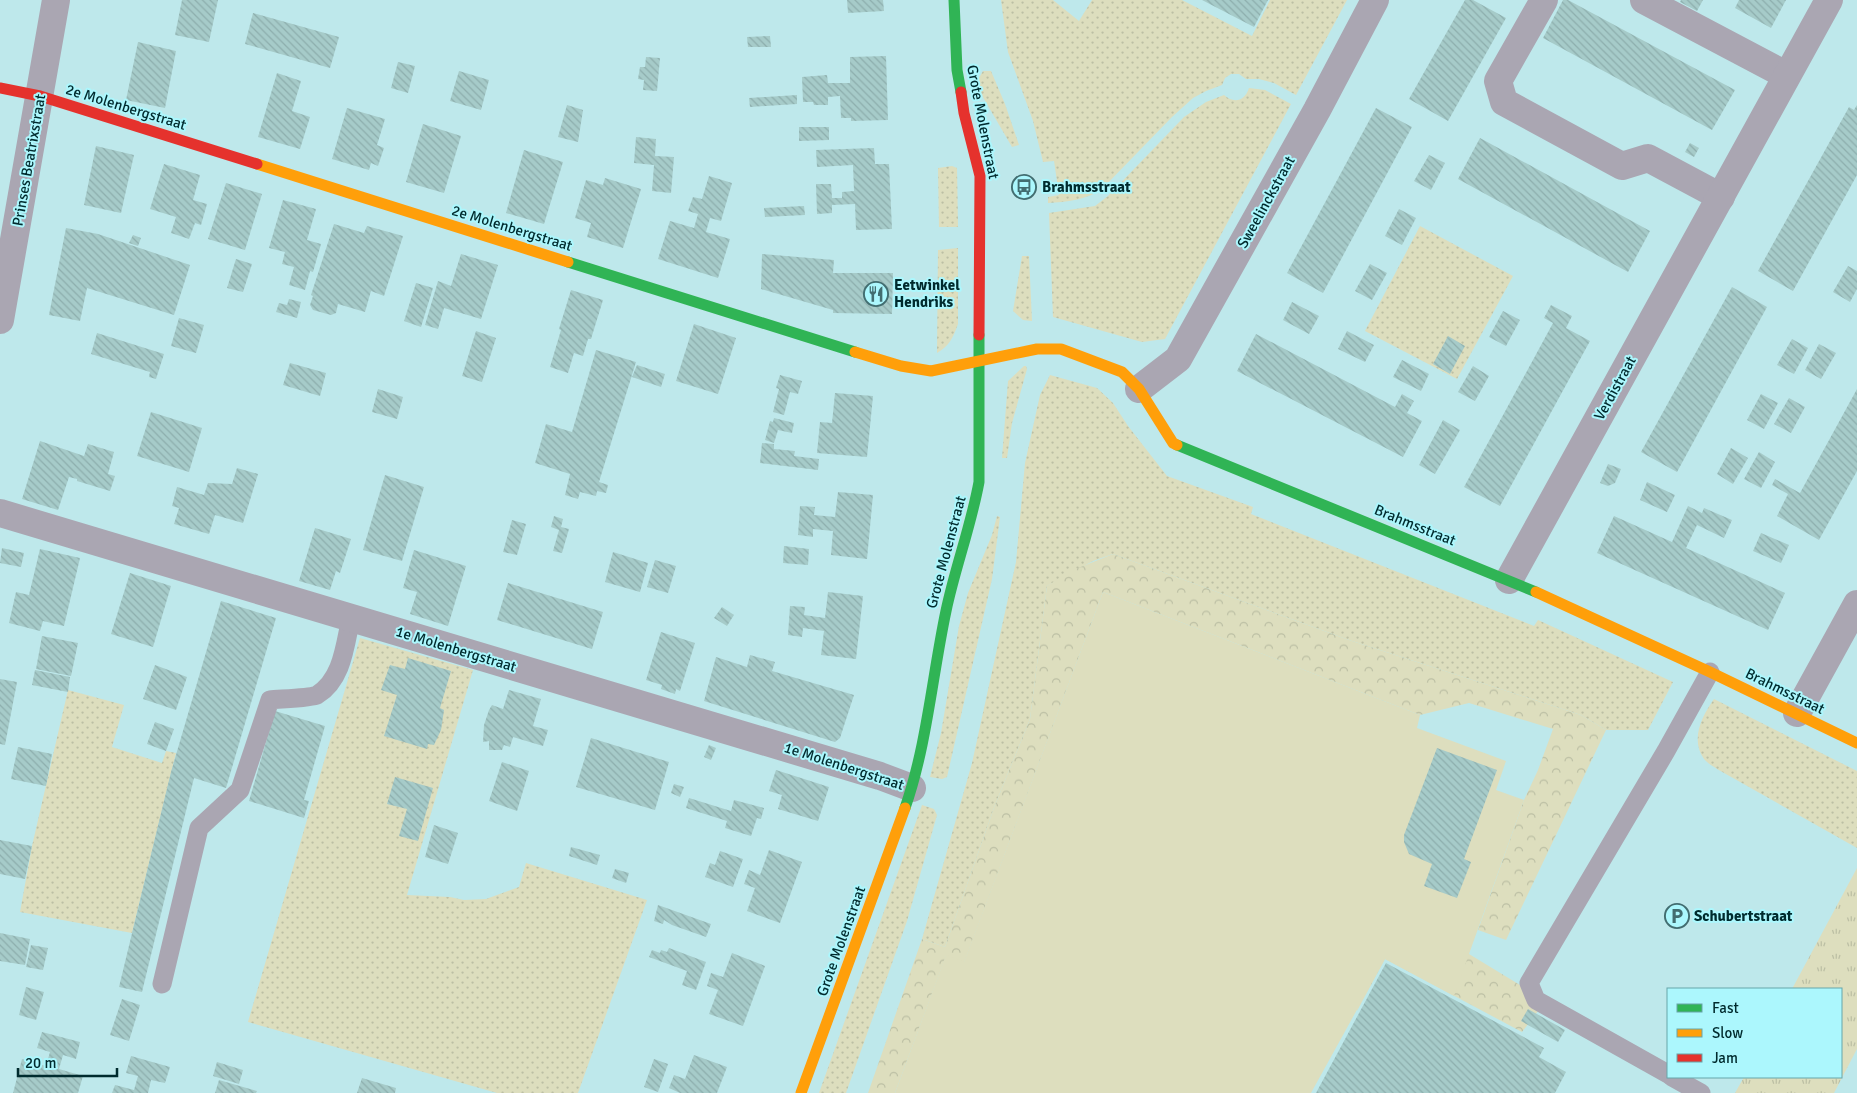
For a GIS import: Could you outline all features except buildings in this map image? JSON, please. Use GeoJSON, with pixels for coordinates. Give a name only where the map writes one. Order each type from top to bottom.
{"type":"FeatureCollection","features":[{"type":"Feature","properties":{"kind":"street","name":"Prinses Beatrixstraat"},"geometry":{"type":"LineString","coordinates":[[0,320],[56,0]]}},
{"type":"Feature","properties":{"kind":"street","name":"Grote Molenstraat"},"geometry":{"type":"LineString","coordinates":[[802,1093],[912,788],[922,748],[946,610],[979,482],[980,176],[964,113],[956,70],[954,0]]}},
{"type":"Feature","properties":{"kind":"street","name":"Sweelinckstraat"},"geometry":{"type":"LineString","coordinates":[[1139,389],[1178,359],[1317,110],[1375,0]]}},
{"type":"Feature","properties":{"kind":"street"},"geometry":{"type":"LineString","coordinates":[[1544,0],[1498,81],[1504,102],[1622,166],[1648,158],[1721,197]]}},
{"type":"Feature","properties":{"kind":"street"},"geometry":{"type":"LineString","coordinates":[[1644,0],[1786,75]]}},
{"type":"Feature","properties":{"kind":"street","name":"Verdistraat"},"geometry":{"type":"LineString","coordinates":[[1510,580],[1828,0]]}},
{"type":"Feature","properties":{"kind":"street","name":"2e Molenbergstraat"},"geometry":{"type":"LineString","coordinates":[[0,88],[40,96],[900,366],[931,371],[978,362]]}},
{"type":"Feature","properties":{"kind":"street","name":"Brahmsstraat"},"geometry":{"type":"LineString","coordinates":[[978,362],[1037,349],[1061,350],[1122,372],[1139,389],[1173,443],[1188,451],[1510,580],[1710,672],[1857,743]]}},
{"type":"Feature","properties":{"kind":"street","name":"1e Molenbergstraat"},"geometry":{"type":"LineString","coordinates":[[0,513],[880,776],[912,788]]}},
{"type":"Feature","properties":{"kind":"street"},"geometry":{"type":"LineString","coordinates":[[1797,713],[1857,604]]}},
{"type":"Feature","properties":{"kind":"lane"},"geometry":{"type":"LineString","coordinates":[[162,984],[199,828],[240,790],[270,700],[316,696],[330,682],[342,661],[351,618]]}},
{"type":"Feature","properties":{"kind":"lane"},"geometry":{"type":"LineString","coordinates":[[1667,1073],[1536,1000],[1529,983],[1666,751],[1710,672]]}},
{"type":"Feature","properties":{"kind":"lane"},"geometry":{"type":"LineString","coordinates":[[1674,1078],[1701,1093]]}},
{"type":"Feature","properties":{"kind":"green space"},"geometry":{"type":"Polygon","coordinates":[[[1001,0],[1053,0],[1079,21],[1092,0],[1182,0],[1252,36],[1270,0],[1347,0],[1296,95],[1274,83],[1259,79],[1246,79],[1239,74],[1231,74],[1225,78],[1222,85],[1193,98],[1102,189],[1083,198],[1048,203],[1048,197],[1059,195],[1054,161],[1043,162],[1033,121],[1008,52],[1001,0]]]}},
{"type":"Feature","properties":{"kind":"green space"},"geometry":{"type":"Polygon","coordinates":[[[983,71],[991,71],[1019,145],[1012,147],[977,87],[976,83],[983,71]]]}},
{"type":"Feature","properties":{"kind":"green space"},"geometry":{"type":"Polygon","coordinates":[[[1249,88],[1265,90],[1291,104],[1165,339],[1142,342],[1053,317],[1049,213],[1095,206],[1108,196],[1184,117],[1206,102],[1224,95],[1232,100],[1239,100],[1245,96],[1249,88]]]}},
{"type":"Feature","properties":{"kind":"green space"},"geometry":{"type":"Polygon","coordinates":[[[952,166],[957,168],[958,227],[939,227],[938,168],[952,166]]]}},
{"type":"Feature","properties":{"kind":"green space"},"geometry":{"type":"Polygon","coordinates":[[[1420,226],[1513,276],[1457,379],[1365,331],[1420,226]]]}},
{"type":"Feature","properties":{"kind":"green space"},"geometry":{"type":"Polygon","coordinates":[[[958,248],[958,324],[950,341],[937,353],[938,250],[958,248]]]}},
{"type":"Feature","properties":{"kind":"green space"},"geometry":{"type":"Polygon","coordinates":[[[1022,256],[1029,256],[1032,321],[1023,320],[1013,311],[1022,256]]]}},
{"type":"Feature","properties":{"kind":"green space"},"geometry":{"type":"Polygon","coordinates":[[[1024,366],[1027,369],[1012,423],[1007,458],[1002,458],[1008,381],[1024,366]]]}},
{"type":"Feature","properties":{"kind":"green space"},"geometry":{"type":"Polygon","coordinates":[[[1050,375],[1097,388],[1113,403],[1128,426],[1167,476],[1253,507],[1251,514],[1534,626],[1538,620],[1673,682],[1648,730],[1606,730],[1581,715],[1349,640],[1113,554],[1093,561],[1047,586],[1030,719],[995,805],[945,947],[922,939],[972,763],[1016,562],[1025,463],[1040,395],[1050,375]]]}},
{"type":"Feature","properties":{"kind":"green space"},"geometry":{"type":"Polygon","coordinates":[[[997,516],[1000,517],[992,579],[947,777],[942,779],[930,777],[941,733],[959,626],[968,593],[992,535],[997,516]]]}},
{"type":"Feature","properties":{"kind":"green space"},"geometry":{"type":"Polygon","coordinates":[[[1113,554],[1349,640],[1581,715],[1606,730],[1506,940],[1478,930],[1524,800],[1538,770],[1553,729],[1469,703],[1420,715],[1103,592],[964,963],[946,956],[895,1093],[868,1093],[922,939],[945,947],[995,805],[1030,719],[1047,586],[1073,570],[1113,554]]]}},
{"type":"Feature","properties":{"kind":"green space"},"geometry":{"type":"Polygon","coordinates":[[[1103,592],[1420,715],[1417,728],[1506,761],[1496,790],[1524,800],[1454,996],[1385,959],[1311,1093],[895,1093],[946,955],[964,962],[1103,592]]]}},
{"type":"Feature","properties":{"kind":"green space"},"geometry":{"type":"Polygon","coordinates":[[[360,638],[473,670],[407,895],[450,897],[464,900],[486,899],[519,887],[526,863],[647,900],[578,1093],[497,1093],[248,1022],[360,638]]]}},
{"type":"Feature","properties":{"kind":"green space"},"geometry":{"type":"Polygon","coordinates":[[[68,690],[124,705],[112,747],[162,763],[166,751],[176,753],[132,933],[20,912],[32,846],[68,690]]]}},
{"type":"Feature","properties":{"kind":"green space"},"geometry":{"type":"Polygon","coordinates":[[[1714,699],[1857,771],[1857,848],[1717,769],[1705,760],[1698,744],[1699,728],[1705,713],[1714,699]]]}},
{"type":"Feature","properties":{"kind":"green space"},"geometry":{"type":"Polygon","coordinates":[[[922,805],[934,809],[937,815],[907,921],[846,1093],[819,1093],[922,805]]]}},
{"type":"Feature","properties":{"kind":"green space"},"geometry":{"type":"Polygon","coordinates":[[[1857,868],[1857,1049],[1842,1078],[1842,988],[1793,988],[1857,868]]]}},
{"type":"Feature","properties":{"kind":"green space"},"geometry":{"type":"Polygon","coordinates":[[[1367,917],[1469,954],[1520,985],[1538,1011],[1522,1032],[1385,959],[1357,1011],[1367,917]]]}},
{"type":"Feature","properties":{"kind":"green space"},"geometry":{"type":"Polygon","coordinates":[[[1743,1078],[1842,1078],[1834,1093],[1735,1093],[1743,1078]]]}},
{"type":"Feature","properties":{"kind":"traffic: fast"},"geometry":{"type":"LineString","coordinates":[[954,0],[957,70],[961,92]]}},
{"type":"Feature","properties":{"kind":"traffic: fast"},"geometry":{"type":"LineString","coordinates":[[568,262],[855,352]]}},
{"type":"Feature","properties":{"kind":"traffic: fast"},"geometry":{"type":"LineString","coordinates":[[905,808],[919,760],[946,611],[979,482],[979,335]]}},
{"type":"Feature","properties":{"kind":"traffic: fast"},"geometry":{"type":"LineString","coordinates":[[1177,445],[1536,592]]}},
{"type":"Feature","properties":{"kind":"traffic: slow"},"geometry":{"type":"LineString","coordinates":[[257,164],[568,262]]}},
{"type":"Feature","properties":{"kind":"traffic: slow"},"geometry":{"type":"LineString","coordinates":[[855,352],[901,366],[931,371],[1037,349],[1061,349],[1122,372],[1139,389],[1173,443],[1177,445]]}},
{"type":"Feature","properties":{"kind":"traffic: slow"},"geometry":{"type":"LineString","coordinates":[[1536,592],[1710,672],[1857,743]]}},
{"type":"Feature","properties":{"kind":"traffic: slow"},"geometry":{"type":"LineString","coordinates":[[801,1093],[905,808]]}},
{"type":"Feature","properties":{"kind":"traffic: jam"},"geometry":{"type":"LineString","coordinates":[[0,88],[40,96],[257,164]]}},
{"type":"Feature","properties":{"kind":"traffic: jam"},"geometry":{"type":"LineString","coordinates":[[961,92],[964,113],[980,176],[979,335]]}},
{"type":"Feature","properties":{"kind":"place","name":"Brahmsstraat"},"geometry":{"type":"Point","coordinates":[1024,187]}},
{"type":"Feature","properties":{"kind":"place","name":"Eetwinkel Hendriks"},"geometry":{"type":"Point","coordinates":[876,294]}},
{"type":"Feature","properties":{"kind":"place","name":"Schubertstraat"},"geometry":{"type":"Point","coordinates":[1677,916]}}]}
